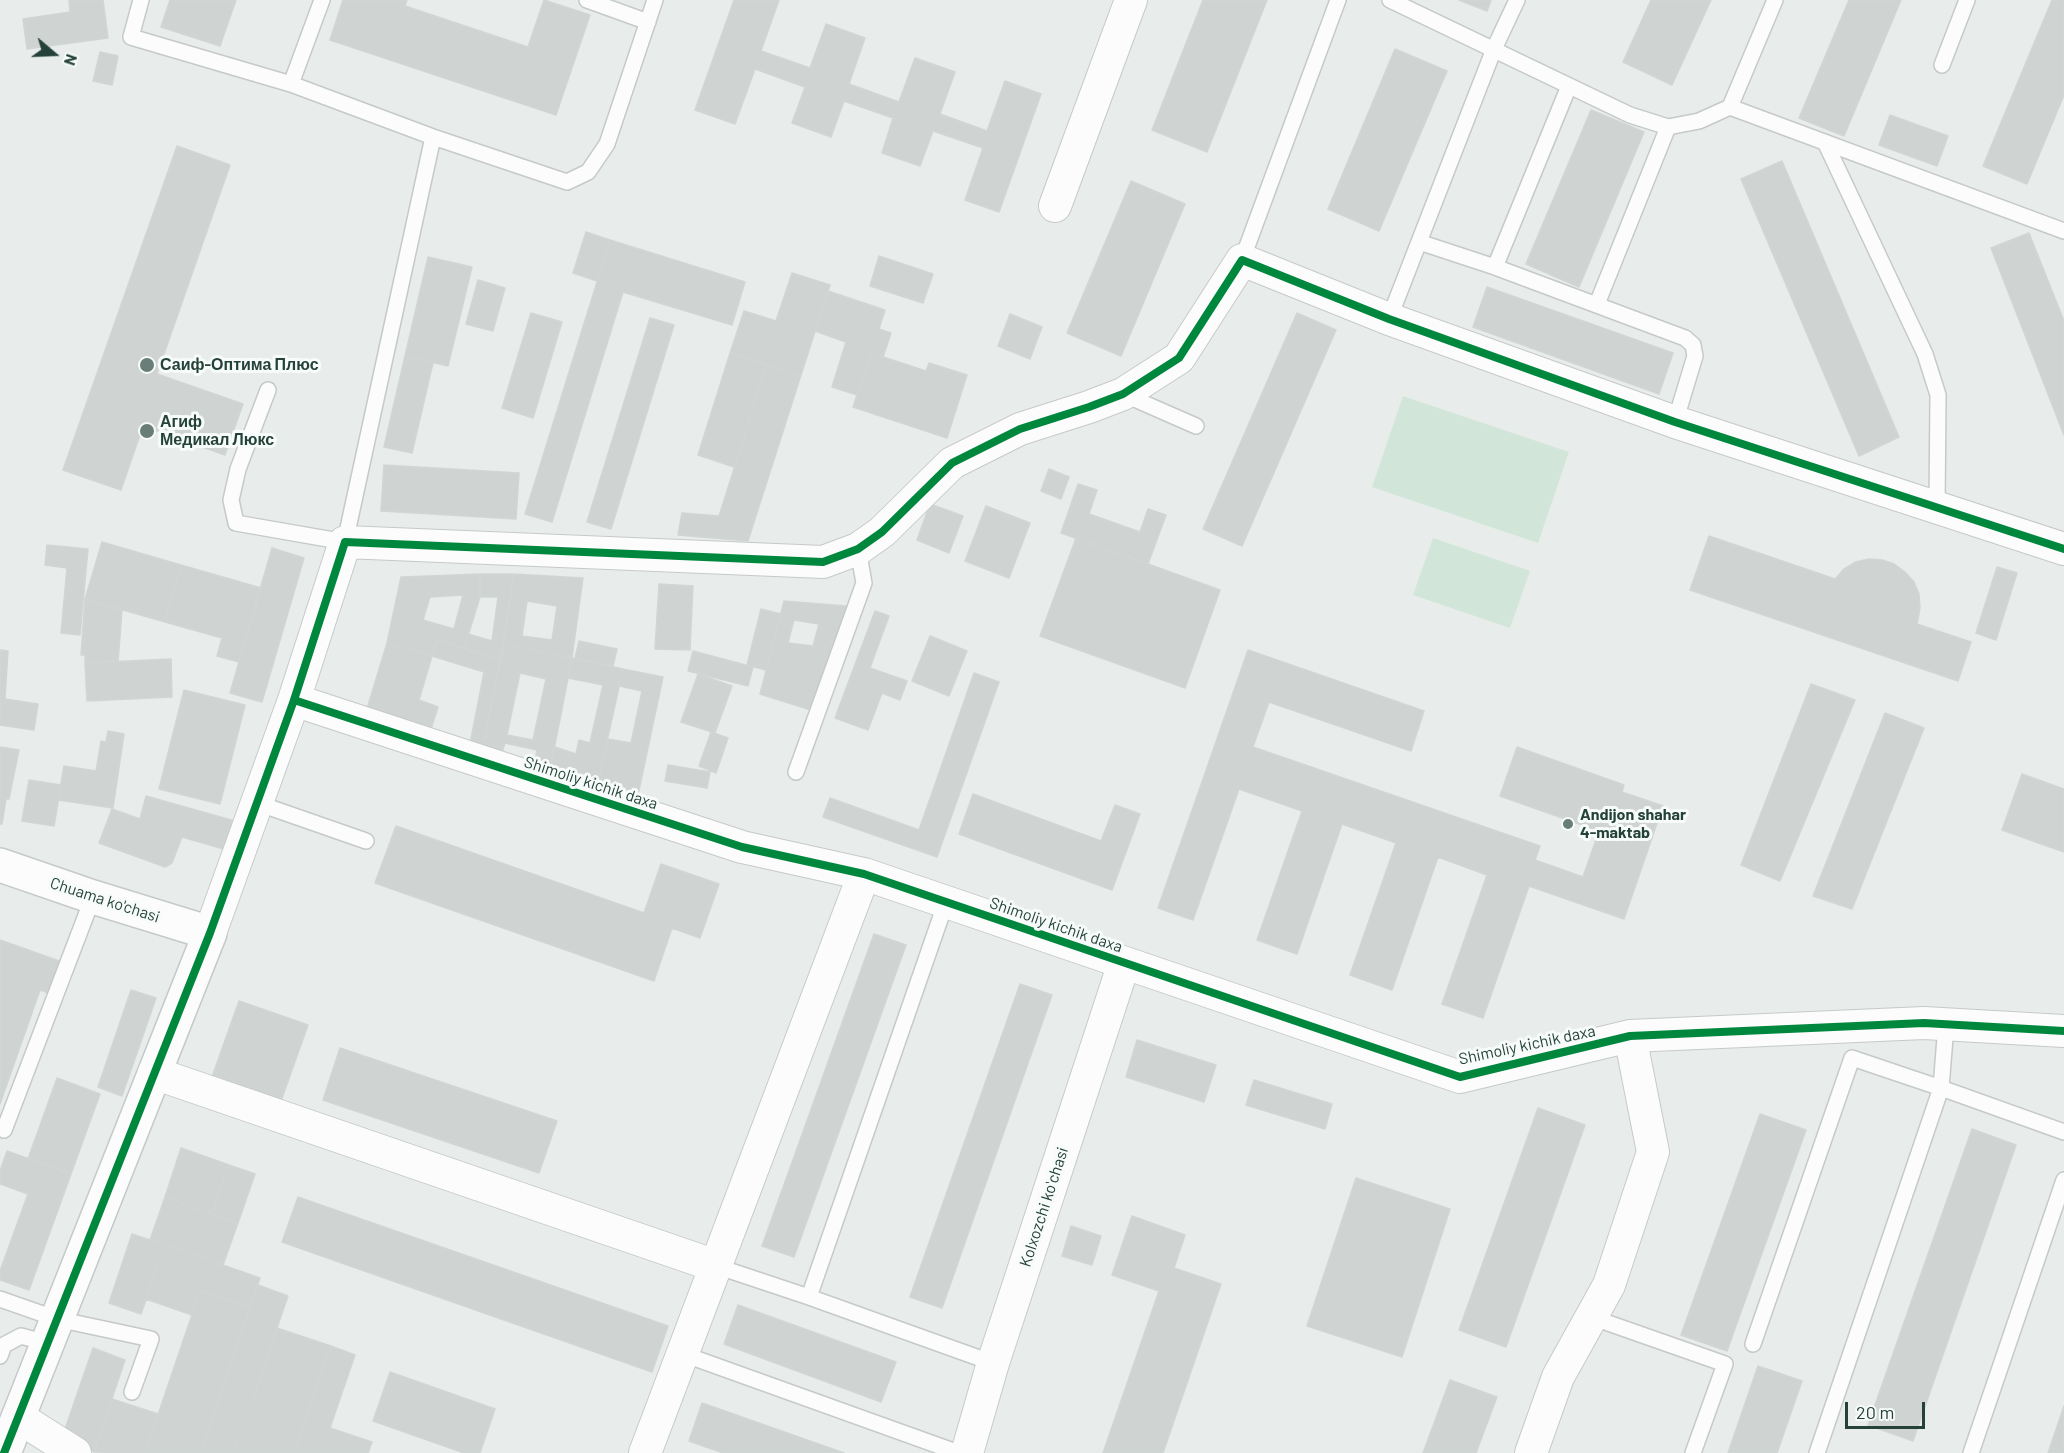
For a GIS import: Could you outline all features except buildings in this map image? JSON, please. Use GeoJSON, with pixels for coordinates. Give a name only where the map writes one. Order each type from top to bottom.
{"type":"FeatureCollection","features":[{"type":"Feature","properties":{"kind":"street"},"geometry":{"type":"LineString","coordinates":[[1055,206],[1131,0]]}},
{"type":"Feature","properties":{"kind":"street"},"geometry":{"type":"LineString","coordinates":[[4,1453],[210,933],[294,700],[345,542],[823,562],[858,549],[882,532],[952,463],[1020,429],[1123,394],[1179,358],[1242,260],[1389,320],[1675,422],[2064,549]]}},
{"type":"Feature","properties":{"kind":"street","name":"Shimoliy kichik daxa"},"geometry":{"type":"LineString","coordinates":[[294,700],[742,847],[864,874],[1460,1077],[1630,1036],[1851,1042],[1924,1023],[2064,1031]]}},
{"type":"Feature","properties":{"kind":"street","name":"Chuama ko'chasi"},"geometry":{"type":"LineString","coordinates":[[0,865],[210,933]]}},
{"type":"Feature","properties":{"kind":"street"},"geometry":{"type":"LineString","coordinates":[[645,1453],[864,874]]}},
{"type":"Feature","properties":{"kind":"street","name":"Kolxozchi koʻchasi"},"geometry":{"type":"LineString","coordinates":[[967,1453],[993,1363],[1124,963]]}},
{"type":"Feature","properties":{"kind":"street"},"geometry":{"type":"LineString","coordinates":[[1531,1453],[1558,1377],[1609,1285],[1653,1152],[1630,1036]]}},
{"type":"Feature","properties":{"kind":"street"},"geometry":{"type":"LineString","coordinates":[[154,1073],[716,1266]]}},
{"type":"Feature","properties":{"kind":"street"},"geometry":{"type":"LineString","coordinates":[[18,1416],[75,1453]]}},
{"type":"Feature","properties":{"kind":"lane"},"geometry":{"type":"LineString","coordinates":[[141,0],[131,37],[291,84],[567,182],[588,172],[607,144],[655,0]]}},
{"type":"Feature","properties":{"kind":"lane"},"geometry":{"type":"LineString","coordinates":[[291,84],[322,0]]}},
{"type":"Feature","properties":{"kind":"lane"},"geometry":{"type":"LineString","coordinates":[[587,0],[648,22]]}},
{"type":"Feature","properties":{"kind":"lane"},"geometry":{"type":"LineString","coordinates":[[1242,260],[1338,0]]}},
{"type":"Feature","properties":{"kind":"lane"},"geometry":{"type":"LineString","coordinates":[[1390,0],[1630,116],[1668,127],[1698,121],[1730,106],[1775,0]]}},
{"type":"Feature","properties":{"kind":"lane"},"geometry":{"type":"LineString","coordinates":[[1389,320],[1494,49],[1517,0]]}},
{"type":"Feature","properties":{"kind":"lane"},"geometry":{"type":"LineString","coordinates":[[1942,65],[1967,0]]}},
{"type":"Feature","properties":{"kind":"lane"},"geometry":{"type":"LineString","coordinates":[[1495,267],[1569,86]]}},
{"type":"Feature","properties":{"kind":"lane"},"geometry":{"type":"LineString","coordinates":[[1730,106],[2064,231]]}},
{"type":"Feature","properties":{"kind":"lane"},"geometry":{"type":"LineString","coordinates":[[1597,304],[1668,127]]}},
{"type":"Feature","properties":{"kind":"lane"},"geometry":{"type":"LineString","coordinates":[[268,390],[238,469],[231,500],[236,523],[345,542],[433,136]]}},
{"type":"Feature","properties":{"kind":"lane"},"geometry":{"type":"LineString","coordinates":[[1826,142],[1925,354],[1938,395],[1937,508]]}},
{"type":"Feature","properties":{"kind":"lane"},"geometry":{"type":"LineString","coordinates":[[1419,242],[1495,267],[1685,338],[1693,345],[1695,356],[1675,422]]}},
{"type":"Feature","properties":{"kind":"lane"},"geometry":{"type":"LineString","coordinates":[[1123,394],[1196,426]]}},
{"type":"Feature","properties":{"kind":"lane"},"geometry":{"type":"LineString","coordinates":[[796,772],[864,584],[858,549]]}},
{"type":"Feature","properties":{"kind":"lane"},"geometry":{"type":"LineString","coordinates":[[257,803],[366,841]]}},
{"type":"Feature","properties":{"kind":"lane"},"geometry":{"type":"LineString","coordinates":[[4,1130],[93,897]]}},
{"type":"Feature","properties":{"kind":"lane"},"geometry":{"type":"LineString","coordinates":[[809,1297],[946,902]]}},
{"type":"Feature","properties":{"kind":"lane"},"geometry":{"type":"LineString","coordinates":[[1817,1453],[1941,1088],[1946,1025]]}},
{"type":"Feature","properties":{"kind":"lane"},"geometry":{"type":"LineString","coordinates":[[1753,1344],[1851,1042],[1941,1088],[2064,1132]]}},
{"type":"Feature","properties":{"kind":"lane"},"geometry":{"type":"LineString","coordinates":[[1971,1453],[2064,1180]]}},
{"type":"Feature","properties":{"kind":"lane"},"geometry":{"type":"LineString","coordinates":[[716,1266],[993,1363]]}},
{"type":"Feature","properties":{"kind":"lane"},"geometry":{"type":"LineString","coordinates":[[0,1299],[52,1331]]}},
{"type":"Feature","properties":{"kind":"lane"},"geometry":{"type":"LineString","coordinates":[[1591,1317],[1725,1364],[1693,1453]]}},
{"type":"Feature","properties":{"kind":"lane"},"geometry":{"type":"LineString","coordinates":[[0,1356],[4,1346],[21,1336],[52,1331],[151,1339],[132,1392]]}},
{"type":"Feature","properties":{"kind":"lane"},"geometry":{"type":"LineString","coordinates":[[683,1354],[959,1453]]}},
{"type":"Feature","properties":{"kind":"green space"},"geometry":{"type":"Polygon","coordinates":[[[1403,396],[1569,452],[1538,543],[1372,487],[1403,396]]]}},
{"type":"Feature","properties":{"kind":"green space"},"geometry":{"type":"Polygon","coordinates":[[[1433,538],[1530,571],[1510,628],[1413,595],[1433,538]]]}},
{"type":"Feature","properties":{"kind":"cycle path"},"geometry":{"type":"LineString","coordinates":[[294,700],[345,542],[823,562],[858,549],[882,532],[952,463],[1020,429],[1123,394],[1179,358],[1242,260],[1389,319],[1675,422],[2064,549]]}},
{"type":"Feature","properties":{"kind":"cycle path"},"geometry":{"type":"LineString","coordinates":[[4,1453],[210,933],[294,700],[742,847],[864,874],[1460,1077],[1630,1036],[1924,1023],[2064,1031]]}},
{"type":"Feature","properties":{"kind":"place","name":"Саиф-Оптима Плюс"},"geometry":{"type":"Point","coordinates":[147,365]}},
{"type":"Feature","properties":{"kind":"place","name":"Агиф Медикал Люкс"},"geometry":{"type":"Point","coordinates":[147,431]}},
{"type":"Feature","properties":{"kind":"place","name":"Andijon shahar 4-maktab"},"geometry":{"type":"Point","coordinates":[1568,824]}}]}
